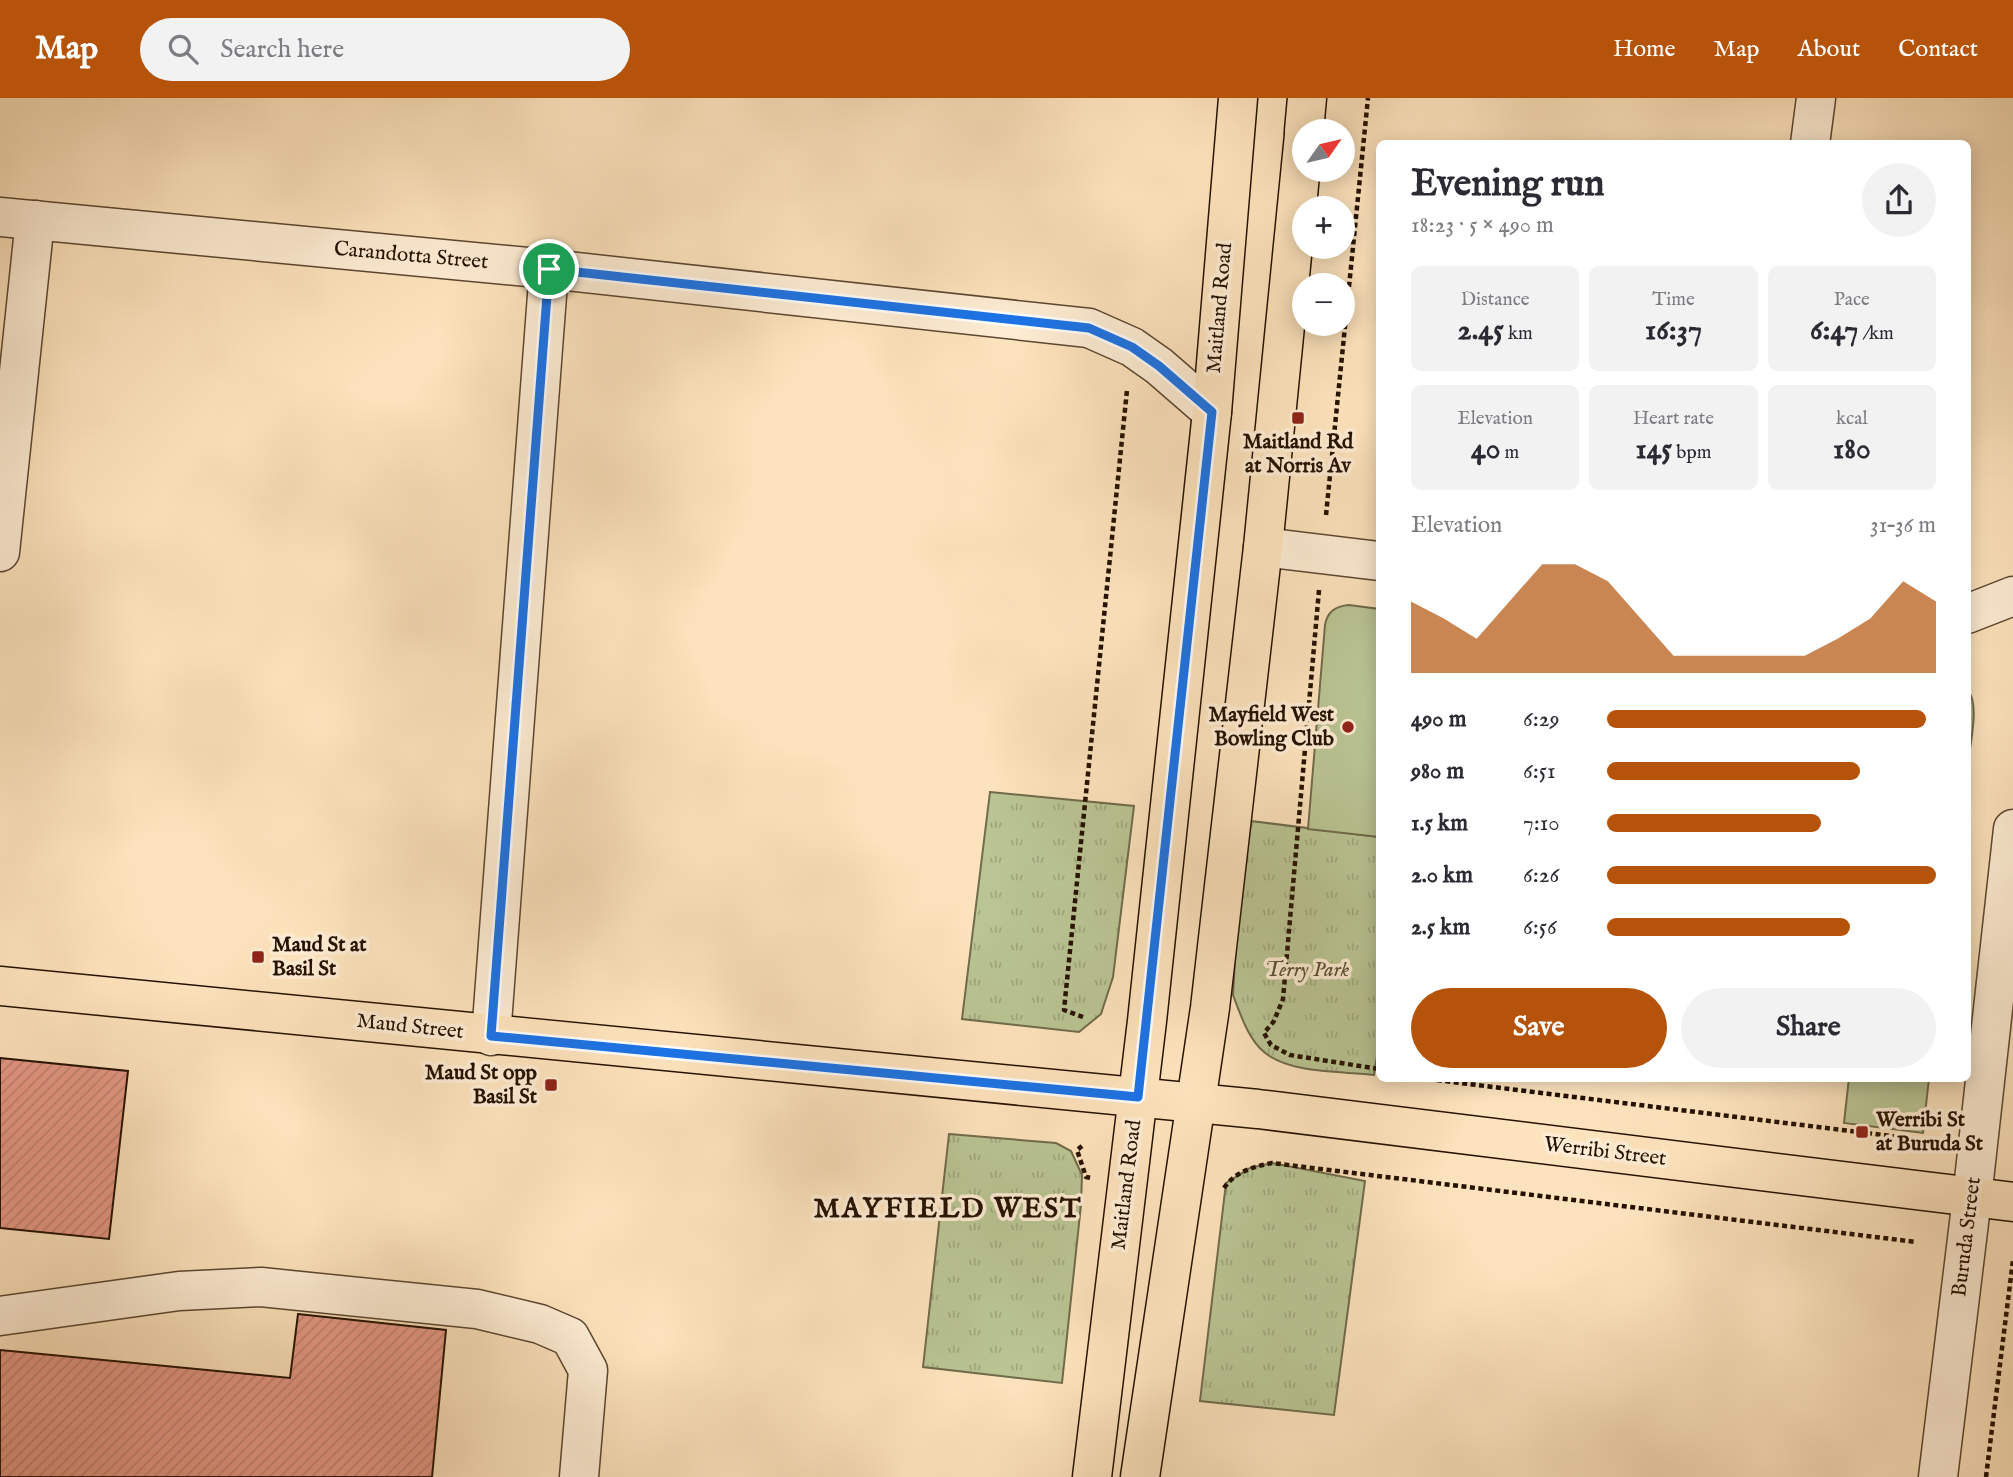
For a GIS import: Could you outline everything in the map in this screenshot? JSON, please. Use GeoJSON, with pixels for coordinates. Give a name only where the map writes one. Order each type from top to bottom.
{"type":"FeatureCollection","features":[{"type":"Feature","properties":{"kind":"main road","name":"Maitland Road"},"geometry":{"type":"LineString","coordinates":[[1092,1477],[1138,1097],[1212,412],[1238,98]]}},
{"type":"Feature","properties":{"kind":"main road"},"geometry":{"type":"LineString","coordinates":[[1305,119],[1307,98]]}},
{"type":"Feature","properties":{"kind":"main road"},"geometry":{"type":"LineString","coordinates":[[1140,1477],[1210,1008],[1263,547],[1299,182]]}},
{"type":"Feature","properties":{"kind":"main road","name":"Maud Street"},"geometry":{"type":"LineString","coordinates":[[0,986],[1196,1104]]}},
{"type":"Feature","properties":{"kind":"main road","name":"Werribi Street"},"geometry":{"type":"LineString","coordinates":[[1196,1104],[1359,1121],[2013,1202]]}},
{"type":"Feature","properties":{"kind":"street"},"geometry":{"type":"LineString","coordinates":[[1811,140],[1816,98]]}},
{"type":"Feature","properties":{"kind":"street","name":"Carandotta Street"},"geometry":{"type":"LineString","coordinates":[[17,219],[549,269],[1089,328],[1132,347],[1159,366],[1212,412]]}},
{"type":"Feature","properties":{"kind":"street"},"geometry":{"type":"LineString","coordinates":[[0,552],[17,219]]}},
{"type":"Feature","properties":{"kind":"street"},"geometry":{"type":"LineString","coordinates":[[491,1036],[549,269]]}},
{"type":"Feature","properties":{"kind":"street"},"geometry":{"type":"LineString","coordinates":[[1263,547],[1376,561]]}},
{"type":"Feature","properties":{"kind":"street"},"geometry":{"type":"LineString","coordinates":[[1971,612],[2013,596]]}},
{"type":"Feature","properties":{"kind":"street","name":"Buruda Street"},"geometry":{"type":"LineString","coordinates":[[1938,1477],[2013,829]]}},
{"type":"Feature","properties":{"kind":"street"},"geometry":{"type":"LineString","coordinates":[[0,1316],[179,1291],[261,1287],[477,1309],[540,1324],[570,1337],[589,1370],[579,1477]]}},
{"type":"Feature","properties":{"kind":"path"},"geometry":{"type":"LineString","coordinates":[[1325,522],[1368,98]]}},
{"type":"Feature","properties":{"kind":"path"},"geometry":{"type":"LineString","coordinates":[[1083,1017],[1064,1010],[1132,347]]}},
{"type":"Feature","properties":{"kind":"path"},"geometry":{"type":"LineString","coordinates":[[1319,582],[1283,999],[1274,1021],[1264,1033],[1271,1045],[1290,1055],[1376,1069]]}},
{"type":"Feature","properties":{"kind":"path"},"geometry":{"type":"LineString","coordinates":[[1452,1082],[1978,1147]]}},
{"type":"Feature","properties":{"kind":"path"},"geometry":{"type":"LineString","coordinates":[[1082,1146],[1077,1150],[1086,1177],[1092,1178]]}},
{"type":"Feature","properties":{"kind":"path"},"geometry":{"type":"LineString","coordinates":[[1217,1197],[1231,1177],[1250,1168],[1272,1163],[1916,1242]]}},
{"type":"Feature","properties":{"kind":"path"},"geometry":{"type":"LineString","coordinates":[[1986,1477],[2013,1259]]}},
{"type":"Feature","properties":{"kind":"green space","name":"Mayfield West Bowling Club"},"geometry":{"type":"Polygon","coordinates":[[[1349,605],[1376,609],[1376,837],[1308,829],[1325,625],[1332,610],[1349,605]]]}},
{"type":"Feature","properties":{"kind":"green space"},"geometry":{"type":"Polygon","coordinates":[[[1971,696],[1974,715],[1971,745],[1971,696]]]}},
{"type":"Feature","properties":{"kind":"green space"},"geometry":{"type":"Polygon","coordinates":[[[990,792],[1134,806],[1113,977],[1101,1014],[1079,1032],[962,1019],[990,792]]]}},
{"type":"Feature","properties":{"kind":"green space","name":"Terry Park"},"geometry":{"type":"Polygon","coordinates":[[[1243,820],[1376,837],[1374,1075],[1302,1068],[1275,1059],[1258,1047],[1233,995],[1243,820]]]}},
{"type":"Feature","properties":{"kind":"green space"},"geometry":{"type":"Polygon","coordinates":[[[1849,1082],[1929,1082],[1923,1133],[1844,1123],[1849,1082]]]}},
{"type":"Feature","properties":{"kind":"green space"},"geometry":{"type":"Polygon","coordinates":[[[949,1134],[1056,1143],[1071,1151],[1082,1175],[1062,1383],[923,1367],[949,1134]]]}},
{"type":"Feature","properties":{"kind":"green space"},"geometry":{"type":"Polygon","coordinates":[[[1272,1163],[1365,1181],[1334,1415],[1200,1401],[1226,1183],[1250,1168],[1272,1163]]]}},
{"type":"Feature","properties":{"kind":"building"},"geometry":{"type":"Polygon","coordinates":[[[0,1058],[128,1071],[109,1239],[0,1228],[0,1058]]]}},
{"type":"Feature","properties":{"kind":"building"},"geometry":{"type":"Polygon","coordinates":[[[298,1314],[446,1330],[432,1477],[0,1477],[0,1350],[290,1378],[298,1314]]]}},
{"type":"Feature","properties":{"kind":"place","name":"Maitland Rd at Norris Av"},"geometry":{"type":"Point","coordinates":[1298,418]}},
{"type":"Feature","properties":{"kind":"place","name":"Mayfield West Bowling Club"},"geometry":{"type":"Point","coordinates":[1348,727]}},
{"type":"Feature","properties":{"kind":"place","name":"Maud St at Basil St"},"geometry":{"type":"Point","coordinates":[258,957]}},
{"type":"Feature","properties":{"kind":"place","name":"Maud St opp Basil St"},"geometry":{"type":"Point","coordinates":[551,1085]}},
{"type":"Feature","properties":{"kind":"place","name":"Werribi St at Buruda St"},"geometry":{"type":"Point","coordinates":[1862,1132]}},
{"type":"Feature","properties":{"kind":"district","name":"MAYFIELD WEST"},"geometry":{"type":"Point","coordinates":[948,1209]}},
{"type":"Feature","properties":{"kind":"route"},"geometry":{"type":"LineString","coordinates":[[549,269],[1089,328],[1132,347],[1159,366],[1212,412],[1138,1097],[491,1036],[549,269]]}}]}
